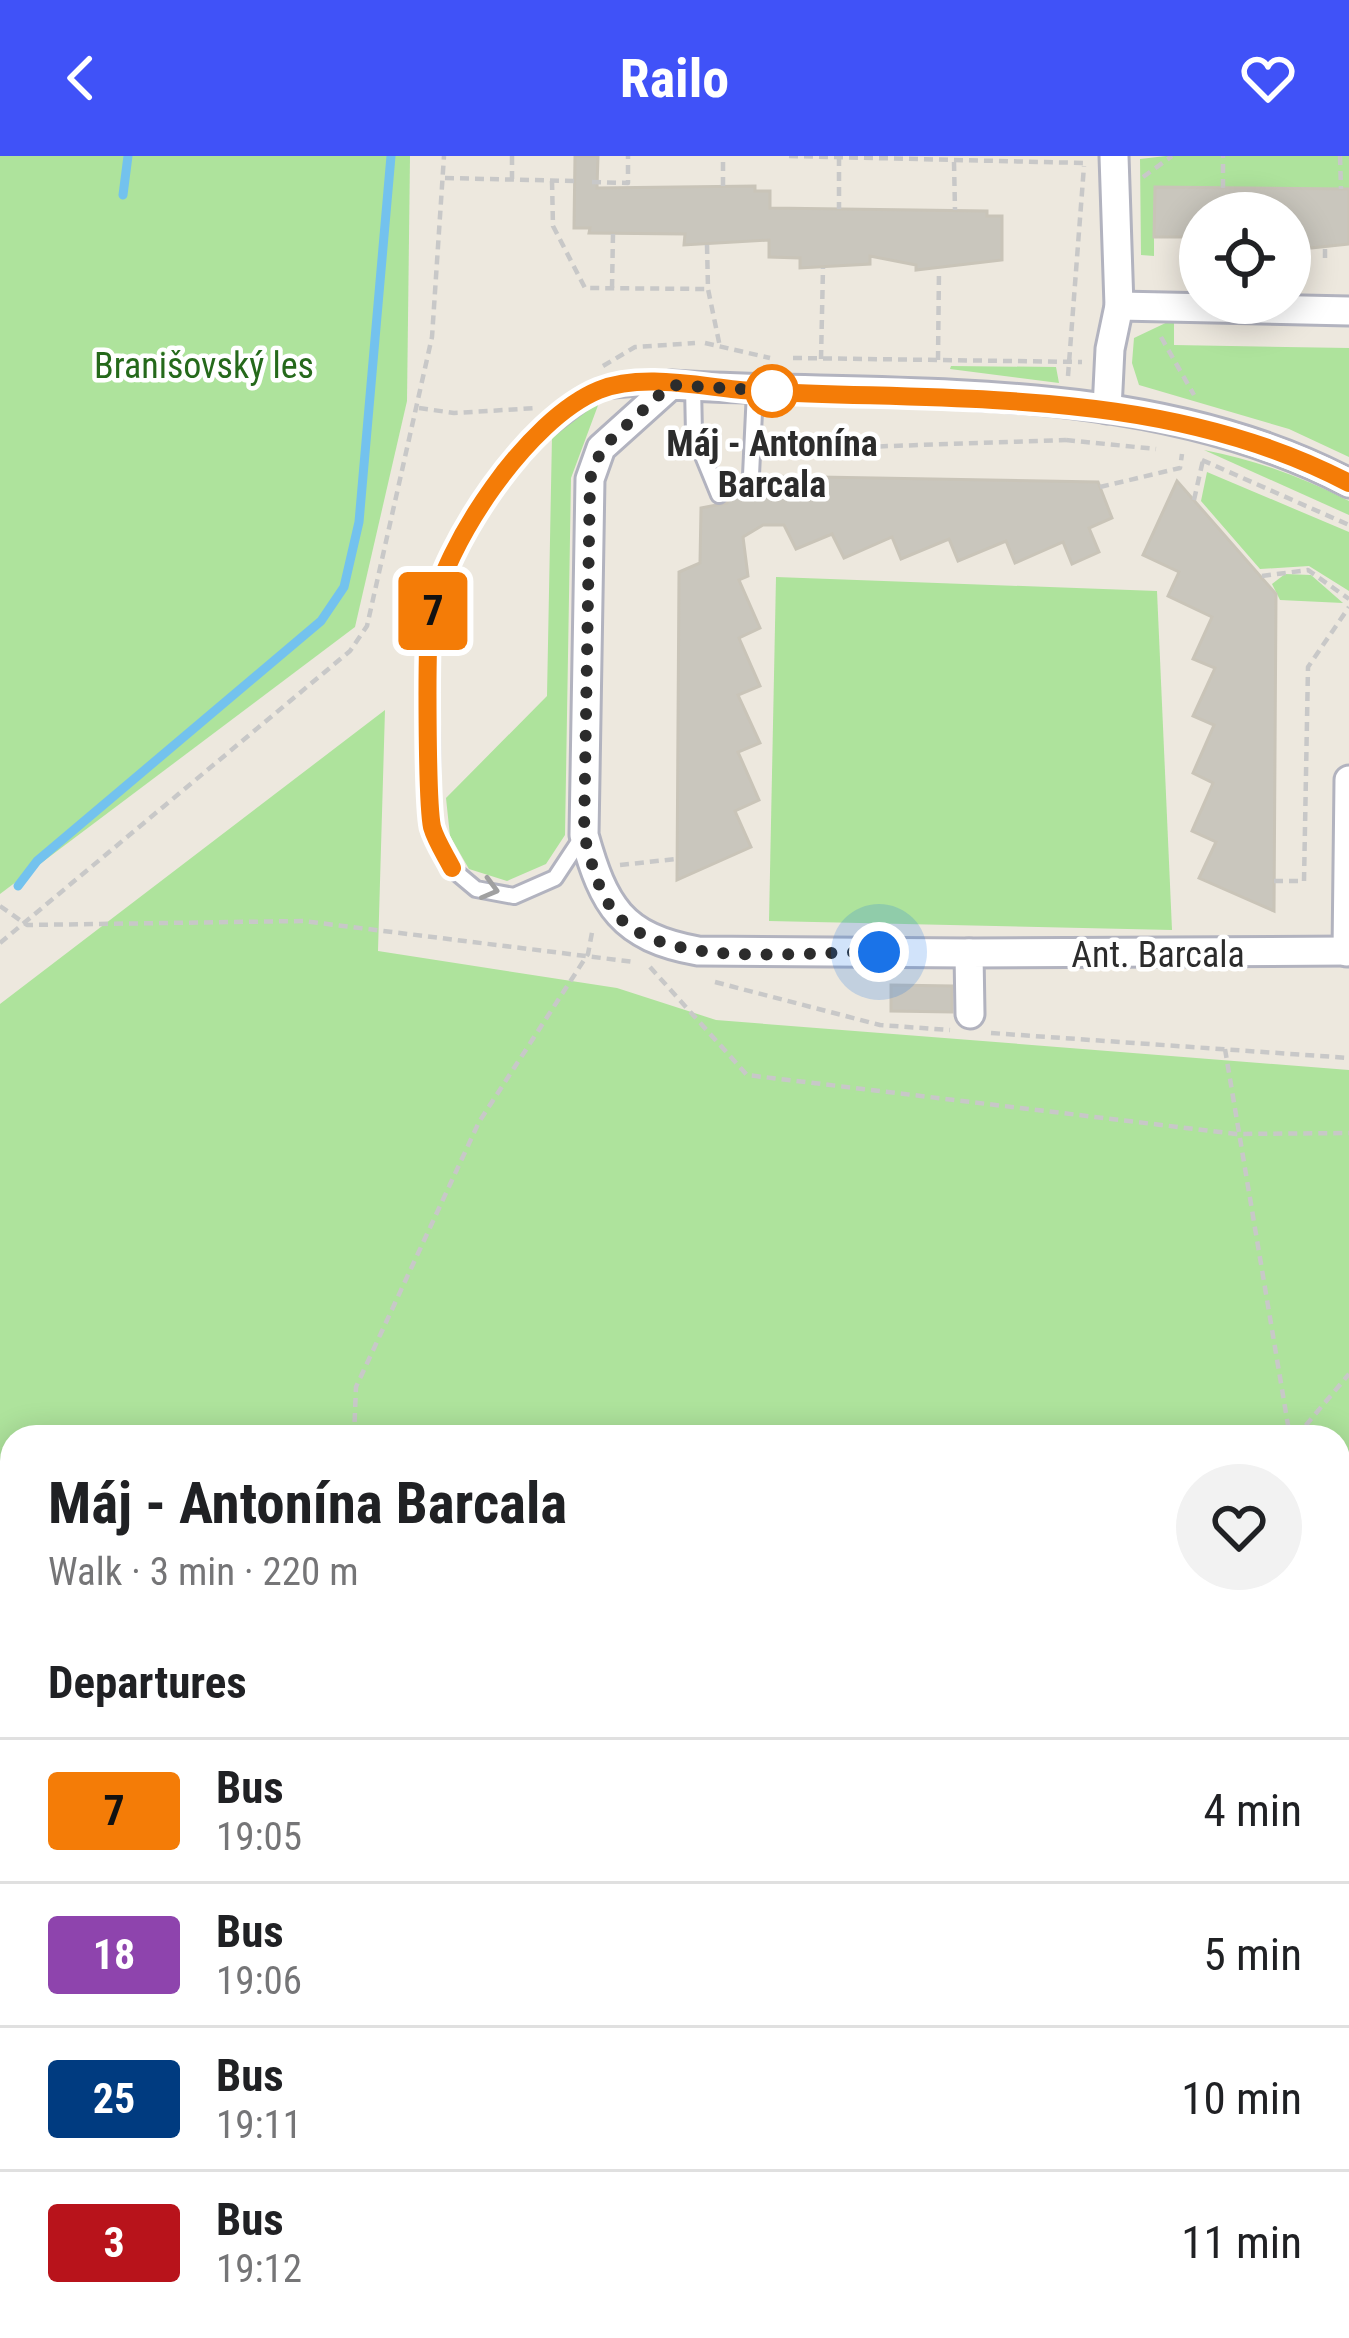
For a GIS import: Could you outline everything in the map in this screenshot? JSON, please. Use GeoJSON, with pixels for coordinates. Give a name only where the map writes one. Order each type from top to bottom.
{"type":"FeatureCollection","features":[{"type":"Feature","properties":{"kind":"street"},"geometry":{"type":"LineString","coordinates":[[1107,409],[1131,306],[1114,156]]}},
{"type":"Feature","properties":{"kind":"street"},"geometry":{"type":"LineString","coordinates":[[1131,306],[1349,311]]}},
{"type":"Feature","properties":{"kind":"street"},"geometry":{"type":"LineString","coordinates":[[682,385],[1107,409],[1230,435],[1349,483]]}},
{"type":"Feature","properties":{"kind":"street","name":"Ant. Barcala"},"geometry":{"type":"LineString","coordinates":[[682,385],[602,448],[590,479],[584,835],[599,889],[626,925],[665,944],[698,951],[1348,952],[1349,780]]}},
{"type":"Feature","properties":{"kind":"street"},"geometry":{"type":"LineString","coordinates":[[968,1025],[969,953]]}},
{"type":"Feature","properties":{"kind":"lane"},"geometry":{"type":"LineString","coordinates":[[584,835],[555,878],[514,896],[476,889],[452,868],[432,827],[430,619],[455,548],[483,500],[541,434],[598,391],[682,385],[694,434],[719,495]]}},
{"type":"Feature","properties":{"kind":"lane"},"geometry":{"type":"LineString","coordinates":[[752,476],[755,391]]}},
{"type":"Feature","properties":{"kind":"path"},"geometry":{"type":"LineString","coordinates":[[0,943],[350,651],[367,626],[432,338],[444,156]]}},
{"type":"Feature","properties":{"kind":"path"},"geometry":{"type":"LineString","coordinates":[[512,156],[512,179]]}},
{"type":"Feature","properties":{"kind":"path"},"geometry":{"type":"LineString","coordinates":[[592,182],[628,186],[628,156]]}},
{"type":"Feature","properties":{"kind":"path"},"geometry":{"type":"LineString","coordinates":[[723,156],[723,186]]}},
{"type":"Feature","properties":{"kind":"path"},"geometry":{"type":"LineString","coordinates":[[790,156],[1086,160],[1068,382]]}},
{"type":"Feature","properties":{"kind":"path"},"geometry":{"type":"LineString","coordinates":[[1137,180],[1172,156]]}},
{"type":"Feature","properties":{"kind":"path"},"geometry":{"type":"LineString","coordinates":[[1223,156],[1223,188]]}},
{"type":"Feature","properties":{"kind":"path"},"geometry":{"type":"LineString","coordinates":[[1340,156],[1341,189]]}},
{"type":"Feature","properties":{"kind":"path"},"geometry":{"type":"LineString","coordinates":[[839,157],[839,209]]}},
{"type":"Feature","properties":{"kind":"path"},"geometry":{"type":"LineString","coordinates":[[953,160],[956,210]]}},
{"type":"Feature","properties":{"kind":"path"},"geometry":{"type":"LineString","coordinates":[[445,178],[574,181]]}},
{"type":"Feature","properties":{"kind":"path"},"geometry":{"type":"LineString","coordinates":[[552,181],[553,226],[585,288],[708,290]]}},
{"type":"Feature","properties":{"kind":"path"},"geometry":{"type":"LineString","coordinates":[[612,290],[613,233]]}},
{"type":"Feature","properties":{"kind":"path"},"geometry":{"type":"LineString","coordinates":[[707,245],[708,290],[720,346]]}},
{"type":"Feature","properties":{"kind":"path"},"geometry":{"type":"LineString","coordinates":[[1325,249],[1325,258]]}},
{"type":"Feature","properties":{"kind":"path"},"geometry":{"type":"LineString","coordinates":[[821,358],[823,268]]}},
{"type":"Feature","properties":{"kind":"path"},"geometry":{"type":"LineString","coordinates":[[938,360],[939,270]]}},
{"type":"Feature","properties":{"kind":"path"},"geometry":{"type":"LineString","coordinates":[[1131,306],[1197,400]]}},
{"type":"Feature","properties":{"kind":"path"},"geometry":{"type":"LineString","coordinates":[[596,371],[635,347],[695,343]]}},
{"type":"Feature","properties":{"kind":"path"},"geometry":{"type":"LineString","coordinates":[[706,343],[773,358],[1069,362]]}},
{"type":"Feature","properties":{"kind":"path"},"geometry":{"type":"LineString","coordinates":[[419,408],[454,413],[536,410],[556,397]]}},
{"type":"Feature","properties":{"kind":"path"},"geometry":{"type":"LineString","coordinates":[[752,448],[1066,440]]}},
{"type":"Feature","properties":{"kind":"path"},"geometry":{"type":"LineString","coordinates":[[1080,440],[1203,460],[1349,526]]}},
{"type":"Feature","properties":{"kind":"path"},"geometry":{"type":"LineString","coordinates":[[1100,488],[1180,468],[1182,454]]}},
{"type":"Feature","properties":{"kind":"path"},"geometry":{"type":"LineString","coordinates":[[1195,500],[1203,460]]}},
{"type":"Feature","properties":{"kind":"path"},"geometry":{"type":"LineString","coordinates":[[1262,576],[1308,570],[1349,603],[1308,667],[1304,881],[1274,880]]}},
{"type":"Feature","properties":{"kind":"path"},"geometry":{"type":"LineString","coordinates":[[0,906],[27,925],[303,921],[588,954],[671,970]]}},
{"type":"Feature","properties":{"kind":"path"},"geometry":{"type":"LineString","coordinates":[[354,1425],[356,1387],[479,1122],[588,954]]}},
{"type":"Feature","properties":{"kind":"path"},"geometry":{"type":"LineString","coordinates":[[648,964],[747,1075],[1236,1134],[1349,1133]]}},
{"type":"Feature","properties":{"kind":"path"},"geometry":{"type":"LineString","coordinates":[[694,976],[880,1025],[968,1025],[1349,1058]]}},
{"type":"Feature","properties":{"kind":"path"},"geometry":{"type":"LineString","coordinates":[[1225,1049],[1236,1134],[1291,1425]]}},
{"type":"Feature","properties":{"kind":"path"},"geometry":{"type":"LineString","coordinates":[[1304,1425],[1349,1374]]}},
{"type":"Feature","properties":{"kind":"green space","name":"Branišovský les"},"geometry":{"type":"Polygon","coordinates":[[[0,156],[410,156],[407,401],[355,627],[0,894],[0,156]]]}},
{"type":"Feature","properties":{"kind":"green space"},"geometry":{"type":"Polygon","coordinates":[[[1349,156],[1349,190],[1154,193],[1154,256],[1141,255],[1140,159],[1349,156]]]}},
{"type":"Feature","properties":{"kind":"green space"},"geometry":{"type":"Polygon","coordinates":[[[1174,319],[1174,345],[1349,348],[1349,457],[1289,429],[1139,385],[1132,363],[1134,338],[1174,319]]]}},
{"type":"Feature","properties":{"kind":"green space"},"geometry":{"type":"Polygon","coordinates":[[[1056,367],[1059,383],[950,369],[1056,367]]]}},
{"type":"Feature","properties":{"kind":"green space"},"geometry":{"type":"Polygon","coordinates":[[[600,400],[571,478],[565,835],[546,864],[507,881],[469,869],[450,836],[446,798],[547,696],[552,436],[600,400]]]}},
{"type":"Feature","properties":{"kind":"green space"},"geometry":{"type":"Polygon","coordinates":[[[1204,450],[1314,484],[1349,501],[1349,515],[1204,450]]]}},
{"type":"Feature","properties":{"kind":"green space"},"geometry":{"type":"Polygon","coordinates":[[[1207,472],[1349,532],[1349,591],[1309,566],[1260,569],[1201,501],[1207,472]]]}},
{"type":"Feature","properties":{"kind":"green space"},"geometry":{"type":"Polygon","coordinates":[[[1285,574],[1311,575],[1343,603],[1280,600],[1272,584],[1285,574]]]}},
{"type":"Feature","properties":{"kind":"green space"},"geometry":{"type":"Polygon","coordinates":[[[776,577],[1157,591],[1172,930],[769,921],[776,577]]]}},
{"type":"Feature","properties":{"kind":"green space"},"geometry":{"type":"Polygon","coordinates":[[[385,710],[378,951],[617,988],[716,1020],[1349,1070],[1349,1425],[0,1425],[0,1004],[385,710]]]}},
{"type":"Feature","properties":{"kind":"building"},"geometry":{"type":"Polygon","coordinates":[[[575,156],[598,156],[597,188],[755,186],[755,191],[770,191],[770,208],[987,211],[987,216],[1002,216],[1002,260],[916,270],[916,265],[870,256],[870,264],[800,268],[800,258],[769,257],[769,240],[684,245],[685,234],[589,233],[590,228],[574,228],[575,156]]]}},
{"type":"Feature","properties":{"kind":"building"},"geometry":{"type":"Polygon","coordinates":[[[1155,187],[1349,189],[1349,244],[1311,248],[1311,192],[1179,192],[1179,237],[1154,237],[1155,187]]]}},
{"type":"Feature","properties":{"kind":"building"},"geometry":{"type":"Polygon","coordinates":[[[740,476],[752,486],[762,476],[1098,482],[1112,518],[1089,528],[1099,552],[1072,564],[1063,542],[1015,563],[1006,541],[958,561],[949,539],[901,559],[892,537],[844,558],[832,534],[796,549],[784,525],[763,525],[743,537],[748,576],[739,580],[760,628],[739,638],[760,686],[738,695],[760,743],[738,752],[759,800],[735,811],[751,847],[677,880],[679,572],[700,563],[701,508],[727,503],[732,479],[740,476]]]}},
{"type":"Feature","properties":{"kind":"building"},"geometry":{"type":"Polygon","coordinates":[[[1177,481],[1276,594],[1274,911],[1199,878],[1216,842],[1192,831],[1213,783],[1193,773],[1214,725],[1193,716],[1215,668],[1193,659],[1212,617],[1168,596],[1179,572],[1143,555],[1177,481]]]}},
{"type":"Feature","properties":{"kind":"building"},"geometry":{"type":"Polygon","coordinates":[[[891,985],[952,986],[952,1012],[891,1011],[891,985]]]}},
{"type":"Feature","properties":{"kind":"waterway"},"geometry":{"type":"LineString","coordinates":[[123,195],[128,156]]}},
{"type":"Feature","properties":{"kind":"waterway"},"geometry":{"type":"LineString","coordinates":[[18,886],[37,861],[321,621],[344,587],[359,522],[391,156]]}},
{"type":"Feature","properties":{"kind":"bus line","name":"7"},"geometry":{"type":"LineString","coordinates":[[452,868],[432,827],[430,619],[455,548],[483,500],[541,434],[598,391],[620,385],[670,385],[1067,404],[1230,435],[1349,483]]}},
{"type":"Feature","properties":{"kind":"place","name":"Máj - Antonína Barcala"},"geometry":{"type":"Point","coordinates":[772,391]}},
{"type":"Feature","properties":{"kind":"route"},"geometry":{"type":"LineString","coordinates":[[772,391],[778,391],[670,385],[602,448],[590,479],[584,835],[599,889],[626,925],[665,944],[698,951],[879,952]]}}]}
